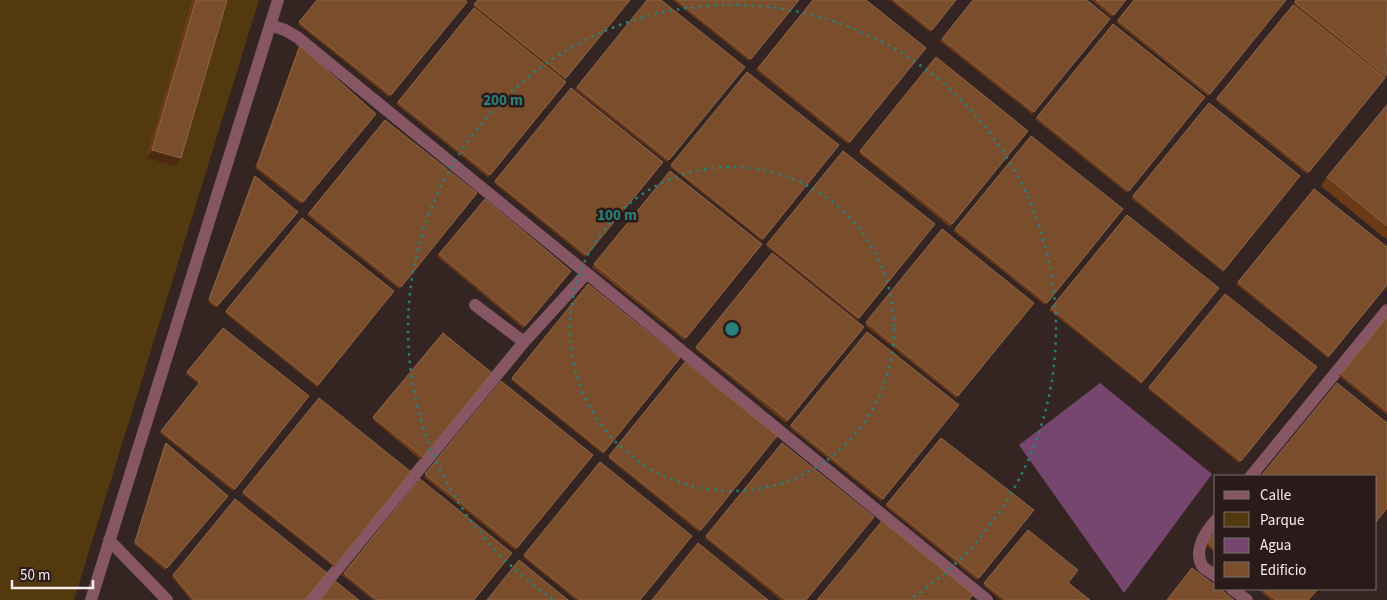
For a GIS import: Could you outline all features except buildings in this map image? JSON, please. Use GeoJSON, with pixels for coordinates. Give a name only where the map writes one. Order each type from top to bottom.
{"type":"FeatureCollection","features":[{"type":"Feature","properties":{"kind":"street"},"geometry":{"type":"LineString","coordinates":[[91,600],[278,0]]}},
{"type":"Feature","properties":{"kind":"street"},"geometry":{"type":"LineString","coordinates":[[270,25],[285,30],[297,37],[987,600]]}},
{"type":"Feature","properties":{"kind":"street"},"geometry":{"type":"LineString","coordinates":[[312,600],[524,342],[586,274]]}},
{"type":"Feature","properties":{"kind":"street"},"geometry":{"type":"LineString","coordinates":[[475,305],[524,342]]}},
{"type":"Feature","properties":{"kind":"street"},"geometry":{"type":"LineString","coordinates":[[1252,475],[1387,310]]}},
{"type":"Feature","properties":{"kind":"street"},"geometry":{"type":"LineString","coordinates":[[1214,522],[1206,531],[1202,540],[1200,558],[1203,567],[1214,575]]}},
{"type":"Feature","properties":{"kind":"street"},"geometry":{"type":"LineString","coordinates":[[109,540],[167,600]]}},
{"type":"Feature","properties":{"kind":"street"},"geometry":{"type":"LineString","coordinates":[[1233,590],[1248,600]]}},
{"type":"Feature","properties":{"kind":"green space"},"geometry":{"type":"Polygon","coordinates":[[[0,0],[259,0],[74,600],[0,600],[0,0]]]}},
{"type":"Feature","properties":{"kind":"water"},"geometry":{"type":"Polygon","coordinates":[[[1100,383],[1212,474],[1124,593],[1019,445],[1100,383]]]}}]}
